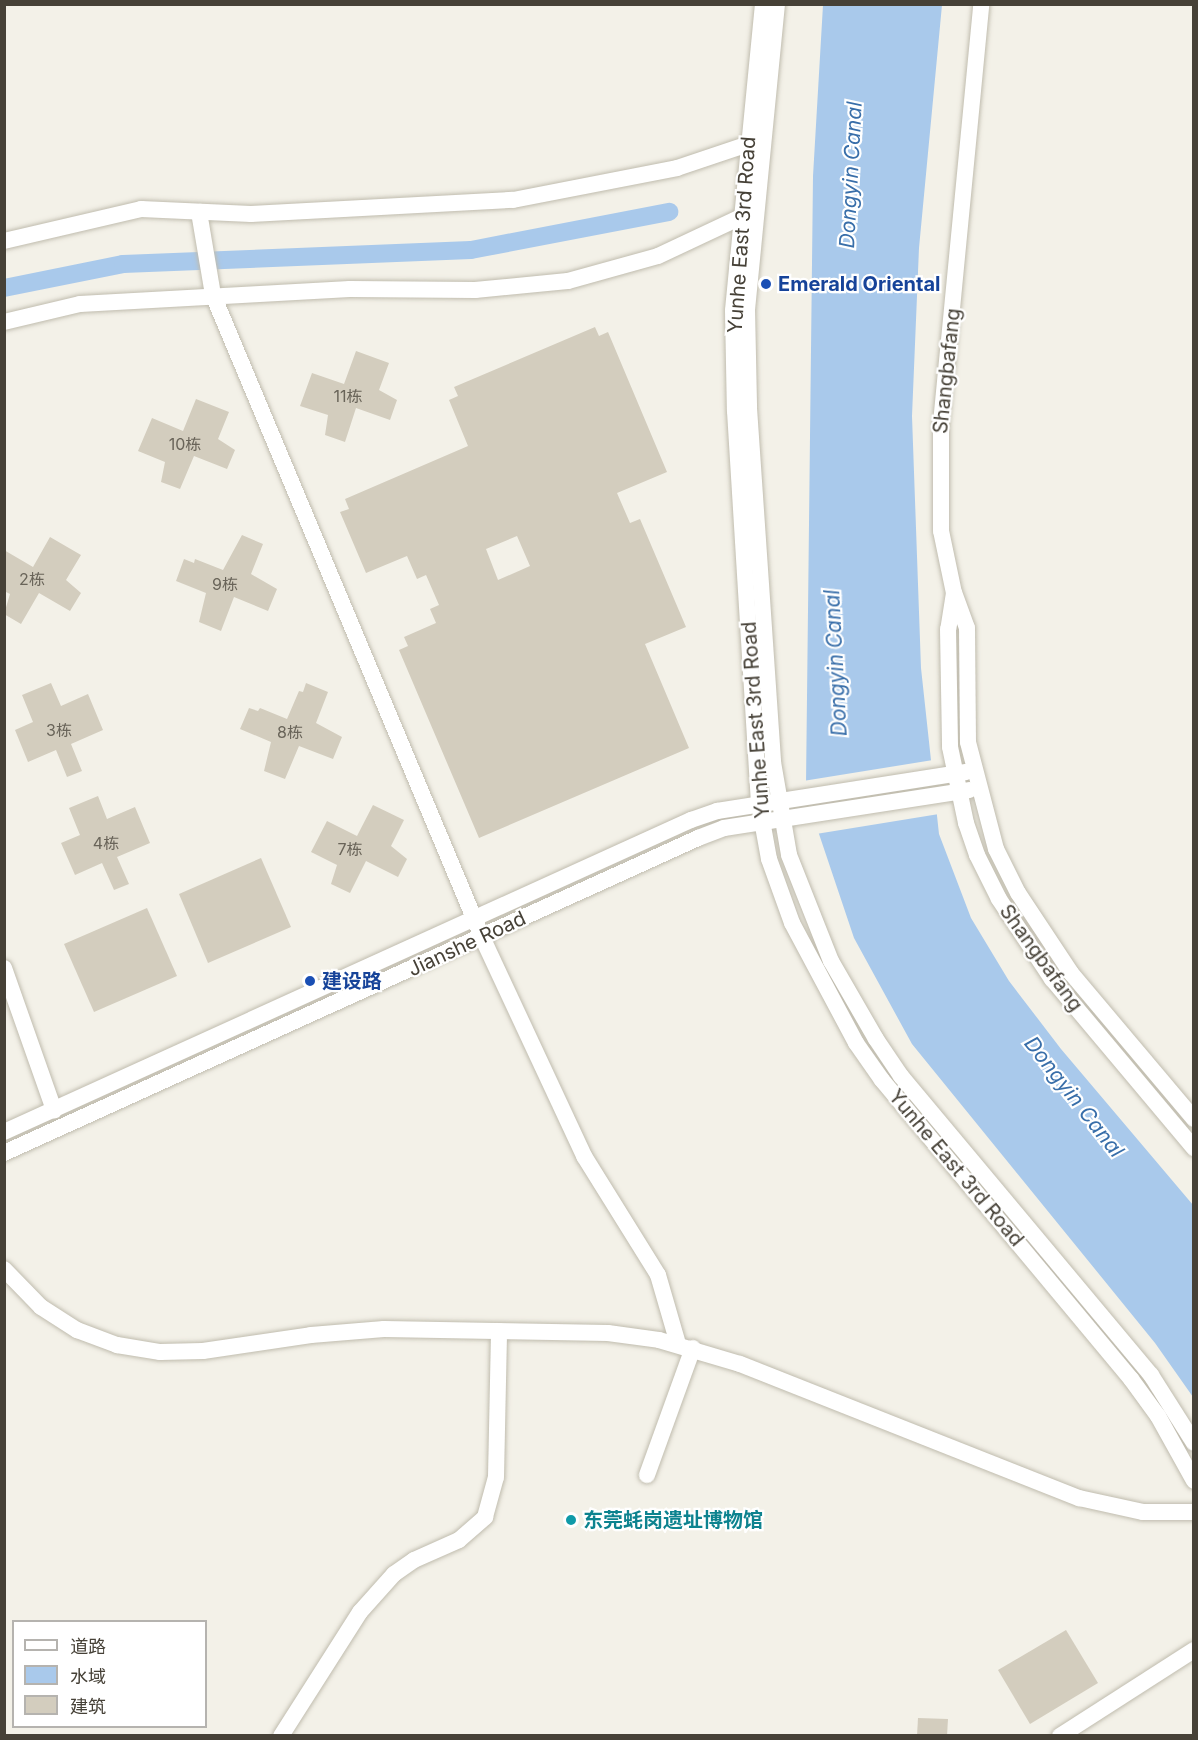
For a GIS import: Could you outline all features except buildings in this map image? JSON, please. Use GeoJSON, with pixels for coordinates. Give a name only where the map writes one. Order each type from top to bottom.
{"type":"FeatureCollection","features":[{"type":"Feature","properties":{"kind":"street","name":"Yunhe East 3rd Road"},"geometry":{"type":"LineString","coordinates":[[763,4],[747,309],[749,397],[780,820],[812,920],[876,1039],[909,1085],[1151,1375],[1194,1443]]}},
{"type":"Feature","properties":{"kind":"street","name":"Yunhe East 3rd Road"},"geometry":{"type":"LineString","coordinates":[[777,4],[757,141],[743,216],[733,311],[735,411],[759,804],[770,859],[792,924],[856,1043],[882,1080],[1131,1379],[1158,1416],[1194,1481]]}},
{"type":"Feature","properties":{"kind":"street","name":"Shangbafang"},"geometry":{"type":"LineString","coordinates":[[981,4],[941,423],[941,531],[954,593],[967,628],[968,742],[996,849],[1043,934],[1194,1119]]}},
{"type":"Feature","properties":{"kind":"street"},"geometry":{"type":"LineString","coordinates":[[4,241],[141,209],[251,214],[513,200],[677,168],[757,141]]}},
{"type":"Feature","properties":{"kind":"street"},"geometry":{"type":"LineString","coordinates":[[199,212],[213,296],[474,920],[585,1156],[658,1275],[685,1346],[647,1475]]}},
{"type":"Feature","properties":{"kind":"street"},"geometry":{"type":"LineString","coordinates":[[4,322],[80,304],[350,289],[475,290],[568,281],[658,256],[743,216]]}},
{"type":"Feature","properties":{"kind":"street","name":"Shangbafang"},"geometry":{"type":"LineString","coordinates":[[954,593],[948,629],[950,747],[947,775],[959,791],[977,855],[1024,940],[1052,979],[1194,1148]]}},
{"type":"Feature","properties":{"kind":"street"},"geometry":{"type":"LineString","coordinates":[[947,775],[974,770]]}},
{"type":"Feature","properties":{"kind":"street","name":"Jianshe Road"},"geometry":{"type":"LineString","coordinates":[[4,1132],[691,820],[717,811],[947,775]]}},
{"type":"Feature","properties":{"kind":"street"},"geometry":{"type":"LineString","coordinates":[[959,791],[979,788]]}},
{"type":"Feature","properties":{"kind":"street","name":"Jianshe Road"},"geometry":{"type":"LineString","coordinates":[[4,1153],[724,828],[959,791]]}},
{"type":"Feature","properties":{"kind":"street"},"geometry":{"type":"LineString","coordinates":[[4,968],[54,1110]]}},
{"type":"Feature","properties":{"kind":"street"},"geometry":{"type":"LineString","coordinates":[[4,1269],[41,1307],[77,1330],[138,1350],[203,1351],[311,1335],[384,1329],[608,1334],[685,1346],[1079,1498],[1143,1512],[1193,1511]]}},
{"type":"Feature","properties":{"kind":"street"},"geometry":{"type":"LineString","coordinates":[[281,1736],[360,1611],[394,1574],[414,1560],[459,1540],[485,1516],[496,1477],[499,1331]]}},
{"type":"Feature","properties":{"kind":"street"},"geometry":{"type":"LineString","coordinates":[[1059,1736],[1194,1650]]}},
{"type":"Feature","properties":{"kind":"water","name":"Dongyin Canal"},"geometry":{"type":"Polygon","coordinates":[[[823,5],[942,5],[919,248],[912,416],[921,668],[939,834],[971,918],[1009,981],[1061,1049],[1193,1205],[1193,1397],[1155,1343],[912,1044],[854,938],[818,831],[806,784],[813,176],[823,5]]]}},
{"type":"Feature","properties":{"kind":"pier"},"geometry":{"type":"Polygon","coordinates":[[[933,760],[939,814],[816,834],[803,781],[933,760]]]}},
{"type":"Feature","properties":{"kind":"waterway"},"geometry":{"type":"LineString","coordinates":[[4,288],[123,264],[471,250],[669,212]]}},
{"type":"Feature","properties":{"kind":"place","name":"Emerald Oriental"},"geometry":{"type":"Point","coordinates":[766,284]}},
{"type":"Feature","properties":{"kind":"place","name":"建设路"},"geometry":{"type":"Point","coordinates":[310,981]}},
{"type":"Feature","properties":{"kind":"place","name":"东莞蚝岗遗址博物馆"},"geometry":{"type":"Point","coordinates":[571,1520]}}]}
